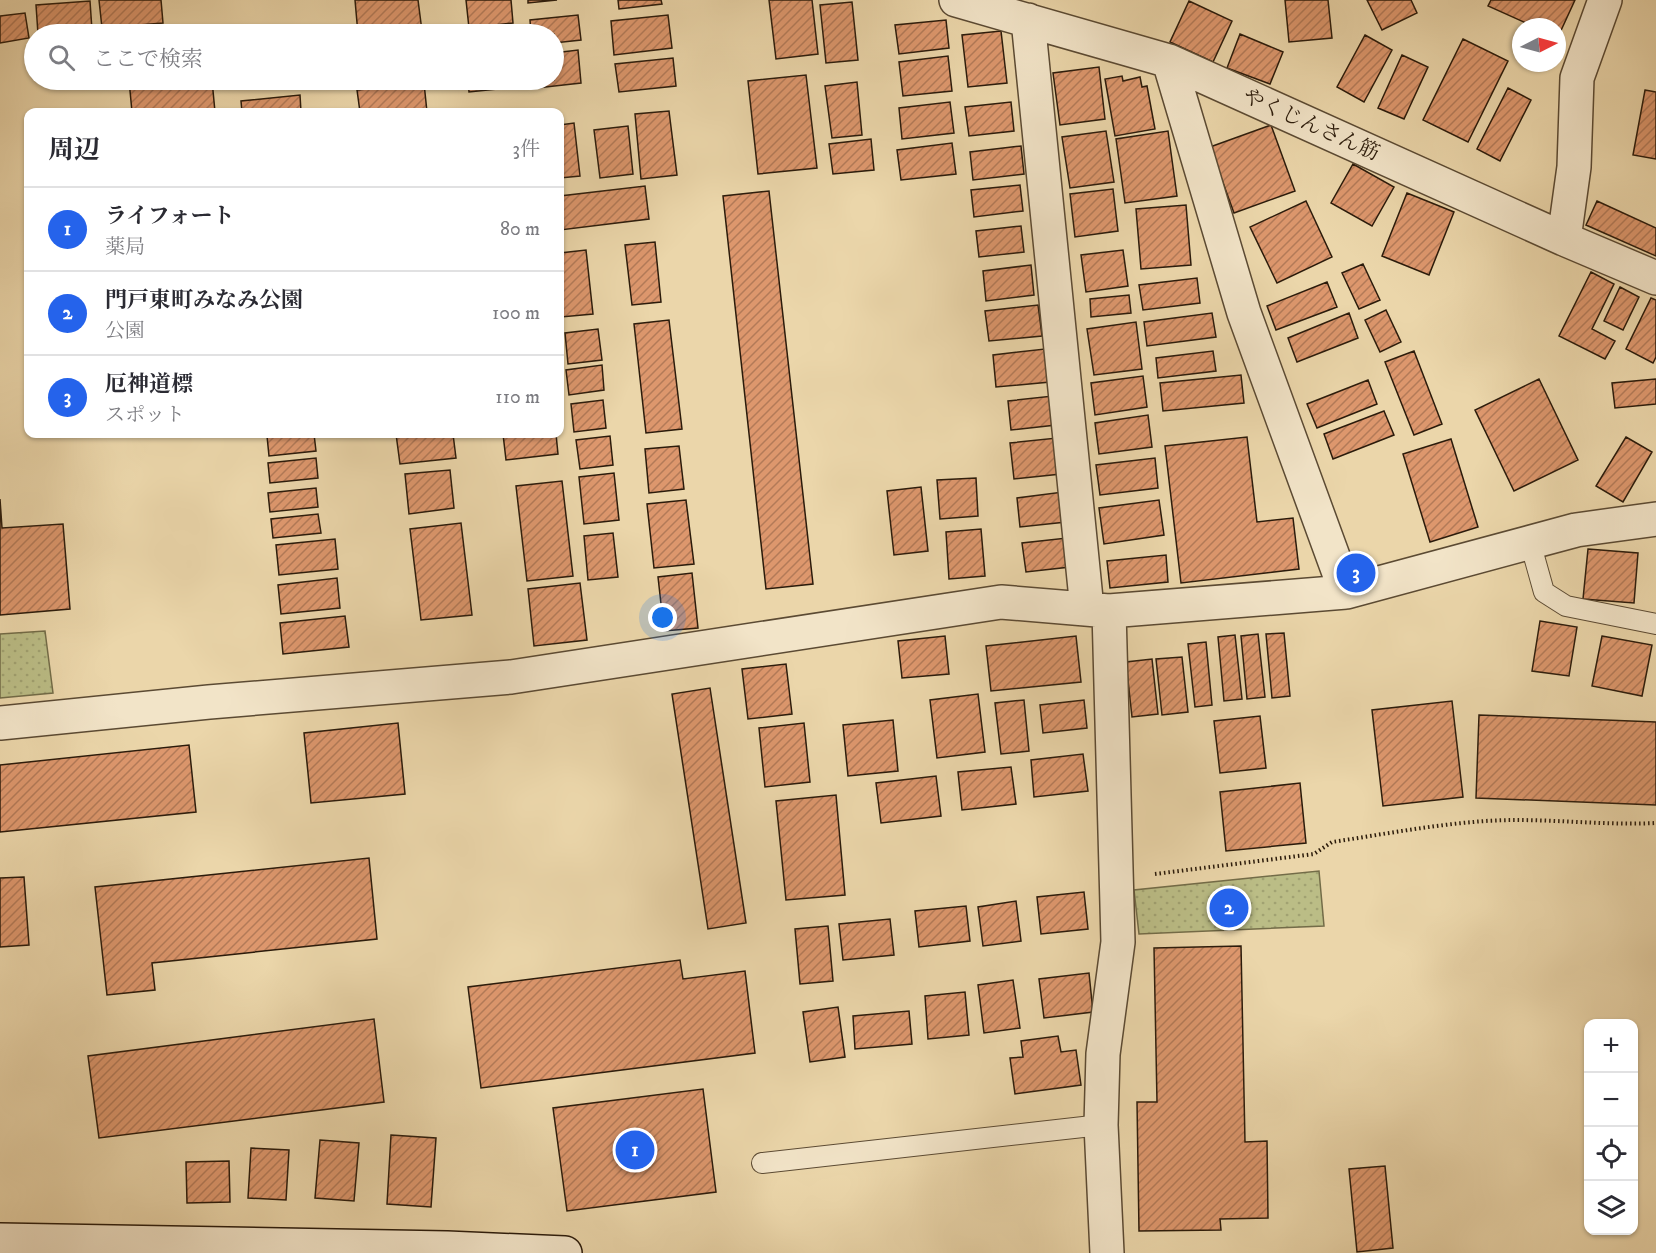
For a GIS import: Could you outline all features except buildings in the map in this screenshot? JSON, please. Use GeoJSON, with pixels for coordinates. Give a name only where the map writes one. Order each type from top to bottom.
{"type":"FeatureCollection","features":[{"type":"Feature","properties":{"kind":"street","name":"やくじんさん筋"},"geometry":{"type":"LineString","coordinates":[[956,0],[1169,61],[1564,239],[1656,278]]}},
{"type":"Feature","properties":{"kind":"street"},"geometry":{"type":"LineString","coordinates":[[1564,239],[1574,167],[1576,78],[1605,0]]}},
{"type":"Feature","properties":{"kind":"street"},"geometry":{"type":"LineString","coordinates":[[1028,20],[1098,610],[1116,879],[1118,942],[1104,1054],[1101,1125],[1107,1253]]}},
{"type":"Feature","properties":{"kind":"street"},"geometry":{"type":"LineString","coordinates":[[1169,61],[1244,314],[1346,592]]}},
{"type":"Feature","properties":{"kind":"street"},"geometry":{"type":"LineString","coordinates":[[0,723],[209,702],[511,677],[1001,602],[1098,610],[1346,592],[1576,530],[1656,519]]}},
{"type":"Feature","properties":{"kind":"street"},"geometry":{"type":"LineString","coordinates":[[0,1240],[436,1248],[565,1253]]}},
{"type":"Feature","properties":{"kind":"lane"},"geometry":{"type":"LineString","coordinates":[[1530,542],[1544,592],[1566,606],[1656,624]]}},
{"type":"Feature","properties":{"kind":"lane"},"geometry":{"type":"LineString","coordinates":[[762,1162],[1101,1125]]}},
{"type":"Feature","properties":{"kind":"path"},"geometry":{"type":"LineString","coordinates":[[1116,879],[1314,854],[1332,842],[1474,822],[1561,820],[1619,825],[1656,823]]}},
{"type":"Feature","properties":{"kind":"green space"},"geometry":{"type":"Polygon","coordinates":[[[45,631],[53,693],[0,698],[0,634],[45,631]]]}},
{"type":"Feature","properties":{"kind":"green space"},"geometry":{"type":"Polygon","coordinates":[[[1319,871],[1324,926],[1139,934],[1134,890],[1319,871]]]}},
{"type":"Feature","properties":{"kind":"place","name":"厄神道標"},"geometry":{"type":"Point","coordinates":[1356,573]}},
{"type":"Feature","properties":{"kind":"place","name":"門戸東町みなみ公園"},"geometry":{"type":"Point","coordinates":[1229,908]}},
{"type":"Feature","properties":{"kind":"place","name":"ライフォート"},"geometry":{"type":"Point","coordinates":[635,1150]}}]}
